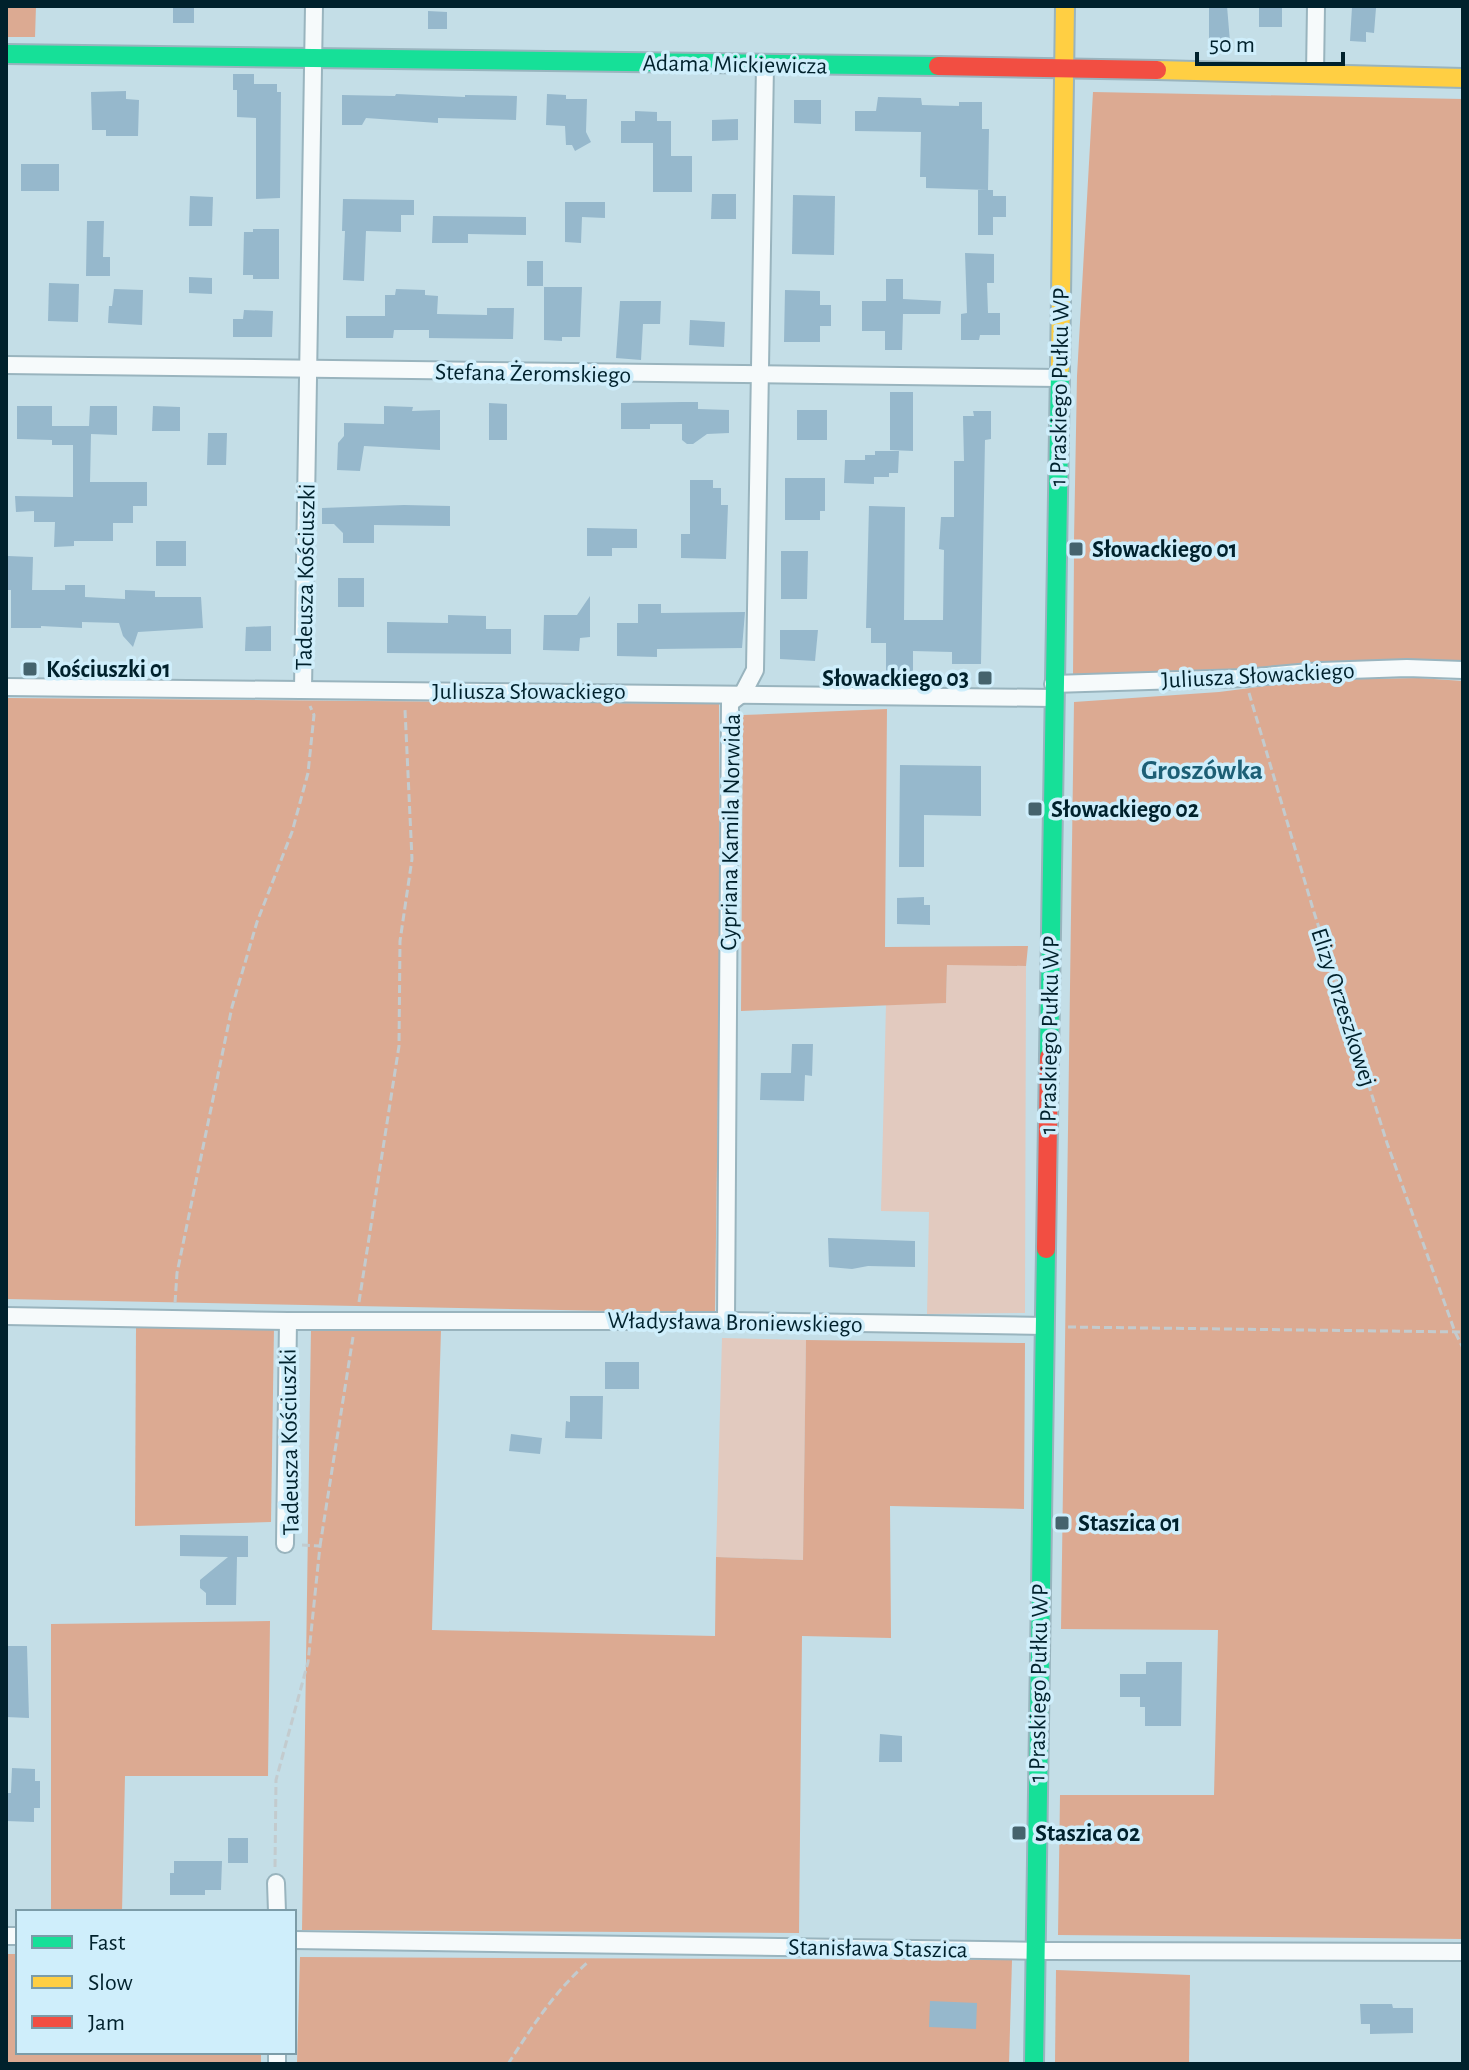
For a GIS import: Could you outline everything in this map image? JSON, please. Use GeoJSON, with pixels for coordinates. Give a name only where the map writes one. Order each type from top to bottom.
{"type":"FeatureCollection","features":[{"type":"Feature","properties":{"kind":"street","name":"Tadeusza Kościuszki"},"geometry":{"type":"LineString","coordinates":[[303,689],[314,6]]}},
{"type":"Feature","properties":{"kind":"street","name":"1 Praskiego Pułku WP"},"geometry":{"type":"LineString","coordinates":[[1034,2064],[1065,6]]}},
{"type":"Feature","properties":{"kind":"street"},"geometry":{"type":"LineString","coordinates":[[1315,74],[1316,6]]}},
{"type":"Feature","properties":{"kind":"street","name":"Adama Mickiewicza"},"geometry":{"type":"LineString","coordinates":[[6,54],[1064,68],[1463,78]]}},
{"type":"Feature","properties":{"kind":"street","name":"Cypriana Kamila Norwida"},"geometry":{"type":"LineString","coordinates":[[726,1321],[730,703],[743,693],[755,670],[765,65]]}},
{"type":"Feature","properties":{"kind":"street","name":"Stefana Żeromskiego"},"geometry":{"type":"LineString","coordinates":[[6,365],[1059,378]]}},
{"type":"Feature","properties":{"kind":"street","name":"Juliusza Słowackiego"},"geometry":{"type":"LineString","coordinates":[[6,687],[743,693],[1053,691],[1349,670],[1463,670]]}},
{"type":"Feature","properties":{"kind":"street","name":"Władysława Broniewskiego"},"geometry":{"type":"LineString","coordinates":[[6,1316],[1045,1326]]}},
{"type":"Feature","properties":{"kind":"street","name":"Tadeusza Kościuszki"},"geometry":{"type":"LineString","coordinates":[[285,1544],[288,1321]]}},
{"type":"Feature","properties":{"kind":"street"},"geometry":{"type":"LineString","coordinates":[[276,1883],[277,1910]]}},
{"type":"Feature","properties":{"kind":"street","name":"Stanisława Staszica"},"geometry":{"type":"LineString","coordinates":[[296,1940],[1463,1952]]}},
{"type":"Feature","properties":{"kind":"path","name":"Elizy Orzeszkowej"},"geometry":{"type":"LineString","coordinates":[[1244,678],[1387,1143],[1463,1348]]}},
{"type":"Feature","properties":{"kind":"path","name":"Tadeusza Kościuszki"},"geometry":{"type":"LineString","coordinates":[[173,1319],[177,1273],[232,1007],[257,922],[292,832],[308,773],[314,715],[303,689]]}},
{"type":"Feature","properties":{"kind":"path"},"geometry":{"type":"LineString","coordinates":[[320,1546],[399,1046],[400,941],[412,859],[404,690]]}},
{"type":"Feature","properties":{"kind":"path"},"geometry":{"type":"LineString","coordinates":[[1045,1326],[1463,1332]]}},
{"type":"Feature","properties":{"kind":"path","name":"Tadeusza Kościuszki"},"geometry":{"type":"LineString","coordinates":[[276,1883],[276,1780],[308,1662],[320,1546],[285,1544]]}},
{"type":"Feature","properties":{"kind":"path"},"geometry":{"type":"LineString","coordinates":[[508,2064],[568,1980],[608,1945]]}},
{"type":"Feature","properties":{"kind":"shaded area"},"geometry":{"type":"Polygon","coordinates":[[[6,6],[36,6],[35,37],[6,37],[6,6]]]}},
{"type":"Feature","properties":{"kind":"shaded area"},"geometry":{"type":"Polygon","coordinates":[[[1093,92],[1463,99],[1463,660],[1353,661],[1200,675],[1073,674],[1074,557],[1080,556],[1080,541],[1074,540],[1077,376],[1093,92]]]}},
{"type":"Feature","properties":{"kind":"shaded area"},"geometry":{"type":"Polygon","coordinates":[[[1419,678],[1463,681],[1463,1939],[1058,1935],[1060,1795],[1214,1795],[1218,1630],[1061,1629],[1074,702],[1219,692],[1314,680],[1419,678]]]}},
{"type":"Feature","properties":{"kind":"shaded area"},"geometry":{"type":"Polygon","coordinates":[[[6,698],[719,704],[715,1313],[6,1299],[6,698]]]}},
{"type":"Feature","properties":{"kind":"shaded area"},"geometry":{"type":"Polygon","coordinates":[[[887,709],[885,947],[1028,946],[1026,966],[947,965],[946,1003],[741,1011],[743,715],[887,709]]]}},
{"type":"Feature","properties":{"kind":"shaded area"},"geometry":{"type":"Polygon","coordinates":[[[947,964],[1026,966],[1025,1313],[927,1314],[929,1212],[881,1211],[886,1004],[946,1003],[947,964]]]}},
{"type":"Feature","properties":{"kind":"shaded area"},"geometry":{"type":"Polygon","coordinates":[[[136,1327],[274,1327],[271,1522],[135,1526],[136,1327]]]}},
{"type":"Feature","properties":{"kind":"shaded area"},"geometry":{"type":"Polygon","coordinates":[[[311,1327],[441,1330],[432,1630],[715,1636],[716,1557],[803,1560],[806,1340],[1025,1343],[1024,1509],[890,1506],[891,1638],[802,1636],[799,1933],[302,1930],[311,1327]]]}},
{"type":"Feature","properties":{"kind":"shaded area"},"geometry":{"type":"Polygon","coordinates":[[[722,1338],[806,1340],[803,1560],[716,1557],[722,1338]]]}},
{"type":"Feature","properties":{"kind":"shaded area"},"geometry":{"type":"Polygon","coordinates":[[[270,1621],[268,1776],[125,1776],[122,1910],[51,1910],[51,1624],[270,1621]]]}},
{"type":"Feature","properties":{"kind":"shaded area"},"geometry":{"type":"Polygon","coordinates":[[[6,1954],[16,1954],[16,2054],[261,2054],[261,2064],[6,2064],[6,1954]]]}},
{"type":"Feature","properties":{"kind":"shaded area"},"geometry":{"type":"Polygon","coordinates":[[[300,1957],[1012,1960],[1009,2064],[297,2064],[300,1957]]]}},
{"type":"Feature","properties":{"kind":"shaded area"},"geometry":{"type":"Polygon","coordinates":[[[1056,1970],[1190,1975],[1189,2064],[1055,2064],[1056,1970]]]}},
{"type":"Feature","properties":{"kind":"building"},"geometry":{"type":"Polygon","coordinates":[[[173,6],[194,6],[194,23],[173,23],[173,6]]]}},
{"type":"Feature","properties":{"kind":"building"},"geometry":{"type":"Polygon","coordinates":[[[1209,6],[1227,6],[1230,42],[1209,42],[1209,6]]]}},
{"type":"Feature","properties":{"kind":"building"},"geometry":{"type":"Polygon","coordinates":[[[1259,6],[1282,6],[1282,27],[1259,27],[1259,6]]]}},
{"type":"Feature","properties":{"kind":"building"},"geometry":{"type":"Polygon","coordinates":[[[1352,7],[1376,8],[1374,33],[1366,32],[1366,42],[1350,41],[1352,7]]]}},
{"type":"Feature","properties":{"kind":"building"},"geometry":{"type":"Polygon","coordinates":[[[428,11],[447,12],[447,29],[428,29],[428,11]]]}},
{"type":"Feature","properties":{"kind":"building"},"geometry":{"type":"Polygon","coordinates":[[[233,74],[254,74],[254,84],[277,84],[277,92],[281,92],[280,198],[256,199],[256,118],[237,117],[237,90],[233,90],[233,74]]]}},
{"type":"Feature","properties":{"kind":"building"},"geometry":{"type":"Polygon","coordinates":[[[126,91],[126,99],[139,100],[138,136],[106,136],[106,130],[92,130],[91,92],[126,91]]]}},
{"type":"Feature","properties":{"kind":"building"},"geometry":{"type":"Polygon","coordinates":[[[547,94],[566,95],[566,99],[587,99],[586,132],[591,142],[575,151],[572,145],[566,145],[565,126],[546,125],[547,94]]]}},
{"type":"Feature","properties":{"kind":"building"},"geometry":{"type":"Polygon","coordinates":[[[342,95],[517,96],[516,120],[438,118],[438,123],[366,118],[362,125],[342,125],[342,95]]]}},
{"type":"Feature","properties":{"kind":"building"},"geometry":{"type":"Polygon","coordinates":[[[878,97],[921,98],[922,105],[959,106],[959,102],[982,102],[982,129],[989,129],[988,190],[926,188],[926,177],[920,177],[921,132],[855,131],[855,111],[876,111],[878,97]]]}},
{"type":"Feature","properties":{"kind":"building"},"geometry":{"type":"Polygon","coordinates":[[[794,100],[821,100],[821,124],[794,123],[794,100]]]}},
{"type":"Feature","properties":{"kind":"building"},"geometry":{"type":"Polygon","coordinates":[[[635,111],[657,112],[657,121],[671,121],[671,156],[692,156],[692,192],[653,192],[653,143],[621,143],[621,121],[635,121],[635,111]]]}},
{"type":"Feature","properties":{"kind":"building"},"geometry":{"type":"Polygon","coordinates":[[[738,119],[738,140],[712,141],[712,120],[738,119]]]}},
{"type":"Feature","properties":{"kind":"building"},"geometry":{"type":"Polygon","coordinates":[[[21,164],[59,164],[59,191],[21,191],[21,164]]]}},
{"type":"Feature","properties":{"kind":"building"},"geometry":{"type":"Polygon","coordinates":[[[978,190],[993,190],[993,196],[1006,196],[1006,217],[993,217],[993,235],[978,235],[978,190]]]}},
{"type":"Feature","properties":{"kind":"building"},"geometry":{"type":"Polygon","coordinates":[[[712,194],[736,194],[736,219],[711,219],[712,194]]]}},
{"type":"Feature","properties":{"kind":"building"},"geometry":{"type":"Polygon","coordinates":[[[793,195],[835,196],[834,255],[792,254],[793,195]]]}},
{"type":"Feature","properties":{"kind":"building"},"geometry":{"type":"Polygon","coordinates":[[[190,196],[213,197],[212,226],[189,226],[190,196]]]}},
{"type":"Feature","properties":{"kind":"building"},"geometry":{"type":"Polygon","coordinates":[[[343,199],[414,200],[414,215],[401,215],[401,232],[366,231],[364,281],[343,280],[343,199]]]}},
{"type":"Feature","properties":{"kind":"building"},"geometry":{"type":"Polygon","coordinates":[[[565,202],[605,202],[605,218],[582,217],[581,243],[565,242],[565,202]]]}},
{"type":"Feature","properties":{"kind":"building"},"geometry":{"type":"Polygon","coordinates":[[[433,216],[526,217],[526,235],[468,234],[468,243],[432,243],[433,216]]]}},
{"type":"Feature","properties":{"kind":"building"},"geometry":{"type":"Polygon","coordinates":[[[87,221],[104,221],[103,257],[110,257],[110,276],[86,276],[87,221]]]}},
{"type":"Feature","properties":{"kind":"building"},"geometry":{"type":"Polygon","coordinates":[[[253,229],[279,229],[279,279],[253,279],[253,275],[243,275],[244,232],[253,232],[253,229]]]}},
{"type":"Feature","properties":{"kind":"building"},"geometry":{"type":"Polygon","coordinates":[[[965,253],[994,254],[994,283],[987,283],[988,313],[1000,313],[1000,335],[980,335],[979,340],[961,340],[961,314],[967,313],[965,253]]]}},
{"type":"Feature","properties":{"kind":"building"},"geometry":{"type":"Polygon","coordinates":[[[527,261],[543,261],[543,286],[527,286],[527,261]]]}},
{"type":"Feature","properties":{"kind":"building"},"geometry":{"type":"Polygon","coordinates":[[[189,277],[212,278],[212,294],[189,293],[189,277]]]}},
{"type":"Feature","properties":{"kind":"building"},"geometry":{"type":"Polygon","coordinates":[[[886,279],[903,279],[903,299],[941,301],[940,314],[903,314],[902,350],[885,350],[885,331],[862,331],[862,301],[886,301],[886,279]]]}},
{"type":"Feature","properties":{"kind":"building"},"geometry":{"type":"Polygon","coordinates":[[[49,283],[79,284],[78,322],[48,321],[49,283]]]}},
{"type":"Feature","properties":{"kind":"building"},"geometry":{"type":"Polygon","coordinates":[[[544,287],[582,287],[580,337],[562,337],[562,341],[544,340],[544,287]]]}},
{"type":"Feature","properties":{"kind":"building"},"geometry":{"type":"Polygon","coordinates":[[[114,289],[143,290],[142,325],[108,323],[114,289]]]}},
{"type":"Feature","properties":{"kind":"building"},"geometry":{"type":"Polygon","coordinates":[[[396,289],[425,290],[425,295],[438,296],[437,314],[487,315],[487,308],[514,308],[513,339],[429,338],[429,330],[394,330],[393,338],[346,338],[346,316],[385,316],[385,295],[395,295],[396,289]]]}},
{"type":"Feature","properties":{"kind":"building"},"geometry":{"type":"Polygon","coordinates":[[[785,290],[820,291],[820,305],[831,305],[831,326],[820,326],[820,342],[784,342],[785,290]]]}},
{"type":"Feature","properties":{"kind":"building"},"geometry":{"type":"Polygon","coordinates":[[[620,301],[661,301],[660,324],[643,324],[641,360],[616,358],[620,301]]]}},
{"type":"Feature","properties":{"kind":"building"},"geometry":{"type":"Polygon","coordinates":[[[244,310],[273,311],[272,337],[233,337],[233,319],[243,319],[244,310]]]}},
{"type":"Feature","properties":{"kind":"building"},"geometry":{"type":"Polygon","coordinates":[[[690,320],[725,322],[724,347],[689,345],[690,320]]]}},
{"type":"Feature","properties":{"kind":"building"},"geometry":{"type":"Polygon","coordinates":[[[890,392],[913,392],[913,451],[890,450],[890,392]]]}},
{"type":"Feature","properties":{"kind":"building"},"geometry":{"type":"Polygon","coordinates":[[[698,402],[698,409],[729,410],[729,433],[707,434],[693,444],[687,444],[682,440],[682,424],[650,424],[650,429],[621,429],[621,403],[698,402]]]}},
{"type":"Feature","properties":{"kind":"building"},"geometry":{"type":"Polygon","coordinates":[[[489,403],[507,404],[507,440],[489,440],[489,403]]]}},
{"type":"Feature","properties":{"kind":"building"},"geometry":{"type":"Polygon","coordinates":[[[17,406],[52,406],[52,426],[89,426],[90,406],[117,406],[117,435],[91,434],[90,482],[147,482],[147,506],[133,506],[133,523],[113,523],[113,541],[74,541],[74,546],[54,547],[55,522],[34,522],[34,511],[16,512],[15,496],[73,497],[73,445],[52,445],[52,440],[17,439],[17,406]]]}},
{"type":"Feature","properties":{"kind":"building"},"geometry":{"type":"Polygon","coordinates":[[[153,406],[180,407],[180,431],[152,431],[153,406]]]}},
{"type":"Feature","properties":{"kind":"building"},"geometry":{"type":"Polygon","coordinates":[[[384,406],[413,407],[412,411],[440,410],[440,450],[364,446],[360,471],[337,470],[338,443],[344,436],[344,423],[384,424],[384,406]]]}},
{"type":"Feature","properties":{"kind":"building"},"geometry":{"type":"Polygon","coordinates":[[[797,410],[827,410],[827,440],[797,440],[797,410]]]}},
{"type":"Feature","properties":{"kind":"building"},"geometry":{"type":"Polygon","coordinates":[[[973,411],[991,411],[991,439],[985,440],[981,664],[952,664],[952,652],[913,651],[913,678],[886,677],[886,643],[871,643],[871,628],[866,628],[869,506],[905,507],[904,620],[943,620],[944,550],[939,549],[941,517],[954,517],[954,461],[964,461],[963,416],[974,416],[973,411]]]}},
{"type":"Feature","properties":{"kind":"building"},"geometry":{"type":"Polygon","coordinates":[[[208,433],[227,433],[226,465],[207,465],[208,433]]]}},
{"type":"Feature","properties":{"kind":"building"},"geometry":{"type":"Polygon","coordinates":[[[875,451],[899,451],[898,473],[889,473],[889,477],[874,477],[874,484],[844,483],[845,460],[865,460],[865,455],[875,455],[875,451]]]}},
{"type":"Feature","properties":{"kind":"building"},"geometry":{"type":"Polygon","coordinates":[[[785,478],[825,478],[825,511],[820,511],[820,520],[785,520],[785,478]]]}},
{"type":"Feature","properties":{"kind":"building"},"geometry":{"type":"Polygon","coordinates":[[[690,480],[713,480],[713,488],[721,488],[721,505],[728,505],[726,559],[681,558],[681,534],[690,534],[690,480]]]}},
{"type":"Feature","properties":{"kind":"building"},"geometry":{"type":"Polygon","coordinates":[[[450,506],[450,526],[374,525],[374,543],[343,543],[343,533],[334,524],[322,524],[322,508],[450,506]]]}},
{"type":"Feature","properties":{"kind":"building"},"geometry":{"type":"Polygon","coordinates":[[[587,528],[637,529],[637,548],[612,548],[612,556],[587,556],[587,528]]]}},
{"type":"Feature","properties":{"kind":"building"},"geometry":{"type":"Polygon","coordinates":[[[156,541],[186,541],[186,566],[156,566],[156,541]]]}},
{"type":"Feature","properties":{"kind":"building"},"geometry":{"type":"Polygon","coordinates":[[[781,551],[808,551],[807,599],[781,599],[781,551]]]}},
{"type":"Feature","properties":{"kind":"building"},"geometry":{"type":"Polygon","coordinates":[[[8,556],[33,557],[32,590],[65,590],[65,585],[85,585],[85,597],[125,599],[125,590],[155,591],[155,597],[201,597],[203,628],[138,632],[133,647],[123,636],[119,623],[82,622],[82,628],[11,628],[11,590],[7,590],[8,556]]]}},
{"type":"Feature","properties":{"kind":"building"},"geometry":{"type":"Polygon","coordinates":[[[338,578],[364,578],[364,607],[338,607],[338,578]]]}},
{"type":"Feature","properties":{"kind":"building"},"geometry":{"type":"Polygon","coordinates":[[[590,596],[590,637],[580,638],[579,651],[543,650],[544,615],[577,615],[590,596]]]}},
{"type":"Feature","properties":{"kind":"building"},"geometry":{"type":"Polygon","coordinates":[[[638,604],[661,604],[661,613],[745,612],[742,648],[657,649],[657,657],[617,656],[617,623],[638,623],[638,604]]]}},
{"type":"Feature","properties":{"kind":"building"},"geometry":{"type":"Polygon","coordinates":[[[448,615],[486,616],[486,629],[511,629],[511,654],[387,653],[387,622],[448,623],[448,615]]]}},
{"type":"Feature","properties":{"kind":"building"},"geometry":{"type":"Polygon","coordinates":[[[271,626],[271,651],[245,651],[246,627],[271,626]]]}},
{"type":"Feature","properties":{"kind":"building"},"geometry":{"type":"Polygon","coordinates":[[[780,630],[818,630],[815,661],[780,659],[780,630]]]}},
{"type":"Feature","properties":{"kind":"building"},"geometry":{"type":"Polygon","coordinates":[[[900,765],[981,766],[981,816],[924,815],[924,867],[899,867],[900,765]]]}},
{"type":"Feature","properties":{"kind":"building"},"geometry":{"type":"Polygon","coordinates":[[[924,897],[924,905],[930,905],[930,925],[897,924],[897,898],[924,897]]]}},
{"type":"Feature","properties":{"kind":"building"},"geometry":{"type":"Polygon","coordinates":[[[792,1044],[813,1044],[812,1076],[805,1075],[804,1101],[760,1100],[761,1073],[791,1073],[792,1044]]]}},
{"type":"Feature","properties":{"kind":"building"},"geometry":{"type":"Polygon","coordinates":[[[828,1238],[915,1241],[915,1267],[829,1267],[828,1238]]]}},
{"type":"Feature","properties":{"kind":"building"},"geometry":{"type":"Polygon","coordinates":[[[605,1362],[639,1362],[639,1389],[605,1389],[605,1362]]]}},
{"type":"Feature","properties":{"kind":"building"},"geometry":{"type":"Polygon","coordinates":[[[570,1396],[603,1396],[602,1439],[565,1438],[566,1421],[570,1422],[570,1396]]]}},
{"type":"Feature","properties":{"kind":"building"},"geometry":{"type":"Polygon","coordinates":[[[511,1434],[542,1438],[540,1454],[509,1451],[511,1434]]]}},
{"type":"Feature","properties":{"kind":"building"},"geometry":{"type":"Polygon","coordinates":[[[180,1535],[248,1536],[248,1557],[237,1557],[236,1605],[206,1605],[206,1593],[200,1588],[200,1580],[228,1557],[180,1556],[180,1535]]]}},
{"type":"Feature","properties":{"kind":"building"},"geometry":{"type":"Polygon","coordinates":[[[6,1646],[27,1646],[29,1718],[6,1717],[6,1646]]]}},
{"type":"Feature","properties":{"kind":"building"},"geometry":{"type":"Polygon","coordinates":[[[1146,1662],[1182,1662],[1181,1726],[1145,1726],[1145,1707],[1140,1707],[1140,1697],[1120,1697],[1120,1674],[1146,1674],[1146,1662]]]}},
{"type":"Feature","properties":{"kind":"building"},"geometry":{"type":"Polygon","coordinates":[[[880,1734],[902,1736],[902,1762],[879,1762],[880,1734]]]}},
{"type":"Feature","properties":{"kind":"building"},"geometry":{"type":"Polygon","coordinates":[[[12,1768],[35,1769],[35,1781],[40,1781],[40,1808],[34,1808],[34,1822],[6,1821],[6,1793],[11,1793],[12,1768]]]}},
{"type":"Feature","properties":{"kind":"building"},"geometry":{"type":"Polygon","coordinates":[[[228,1838],[248,1838],[248,1863],[228,1863],[228,1838]]]}},
{"type":"Feature","properties":{"kind":"building"},"geometry":{"type":"Polygon","coordinates":[[[174,1861],[222,1861],[221,1890],[205,1890],[205,1895],[170,1895],[170,1873],[174,1873],[174,1861]]]}},
{"type":"Feature","properties":{"kind":"building"},"geometry":{"type":"Polygon","coordinates":[[[930,2001],[977,2003],[976,2029],[929,2027],[930,2001]]]}},
{"type":"Feature","properties":{"kind":"building"},"geometry":{"type":"Polygon","coordinates":[[[1360,2004],[1392,2004],[1393,2008],[1413,2008],[1413,2033],[1370,2034],[1370,2024],[1361,2024],[1360,2004]]]}},
{"type":"Feature","properties":{"kind":"traffic: fast"},"geometry":{"type":"LineString","coordinates":[[6,54],[938,66]]}},
{"type":"Feature","properties":{"kind":"traffic: fast"},"geometry":{"type":"LineString","coordinates":[[1049,1057],[1060,369]]}},
{"type":"Feature","properties":{"kind":"traffic: fast"},"geometry":{"type":"LineString","coordinates":[[1034,2064],[1046,1249]]}},
{"type":"Feature","properties":{"kind":"traffic: slow"},"geometry":{"type":"LineString","coordinates":[[1060,369],[1065,6]]}},
{"type":"Feature","properties":{"kind":"traffic: slow"},"geometry":{"type":"LineString","coordinates":[[1157,70],[1463,78]]}},
{"type":"Feature","properties":{"kind":"traffic: jam"},"geometry":{"type":"LineString","coordinates":[[938,66],[1157,70]]}},
{"type":"Feature","properties":{"kind":"traffic: jam"},"geometry":{"type":"LineString","coordinates":[[1046,1249],[1049,1057]]}},
{"type":"Feature","properties":{"kind":"place","name":"Słowackiego 01"},"geometry":{"type":"Point","coordinates":[1076,549]}},
{"type":"Feature","properties":{"kind":"place","name":"Kościuszki 01"},"geometry":{"type":"Point","coordinates":[30,669]}},
{"type":"Feature","properties":{"kind":"place","name":"Słowackiego 03"},"geometry":{"type":"Point","coordinates":[985,678]}},
{"type":"Feature","properties":{"kind":"place","name":"Słowackiego 02"},"geometry":{"type":"Point","coordinates":[1035,809]}},
{"type":"Feature","properties":{"kind":"place","name":"Staszica 01"},"geometry":{"type":"Point","coordinates":[1062,1523]}},
{"type":"Feature","properties":{"kind":"place","name":"Staszica 02"},"geometry":{"type":"Point","coordinates":[1019,1833]}},
{"type":"Feature","properties":{"kind":"district","name":"Groszówka"},"geometry":{"type":"Point","coordinates":[1202,769]}}]}
